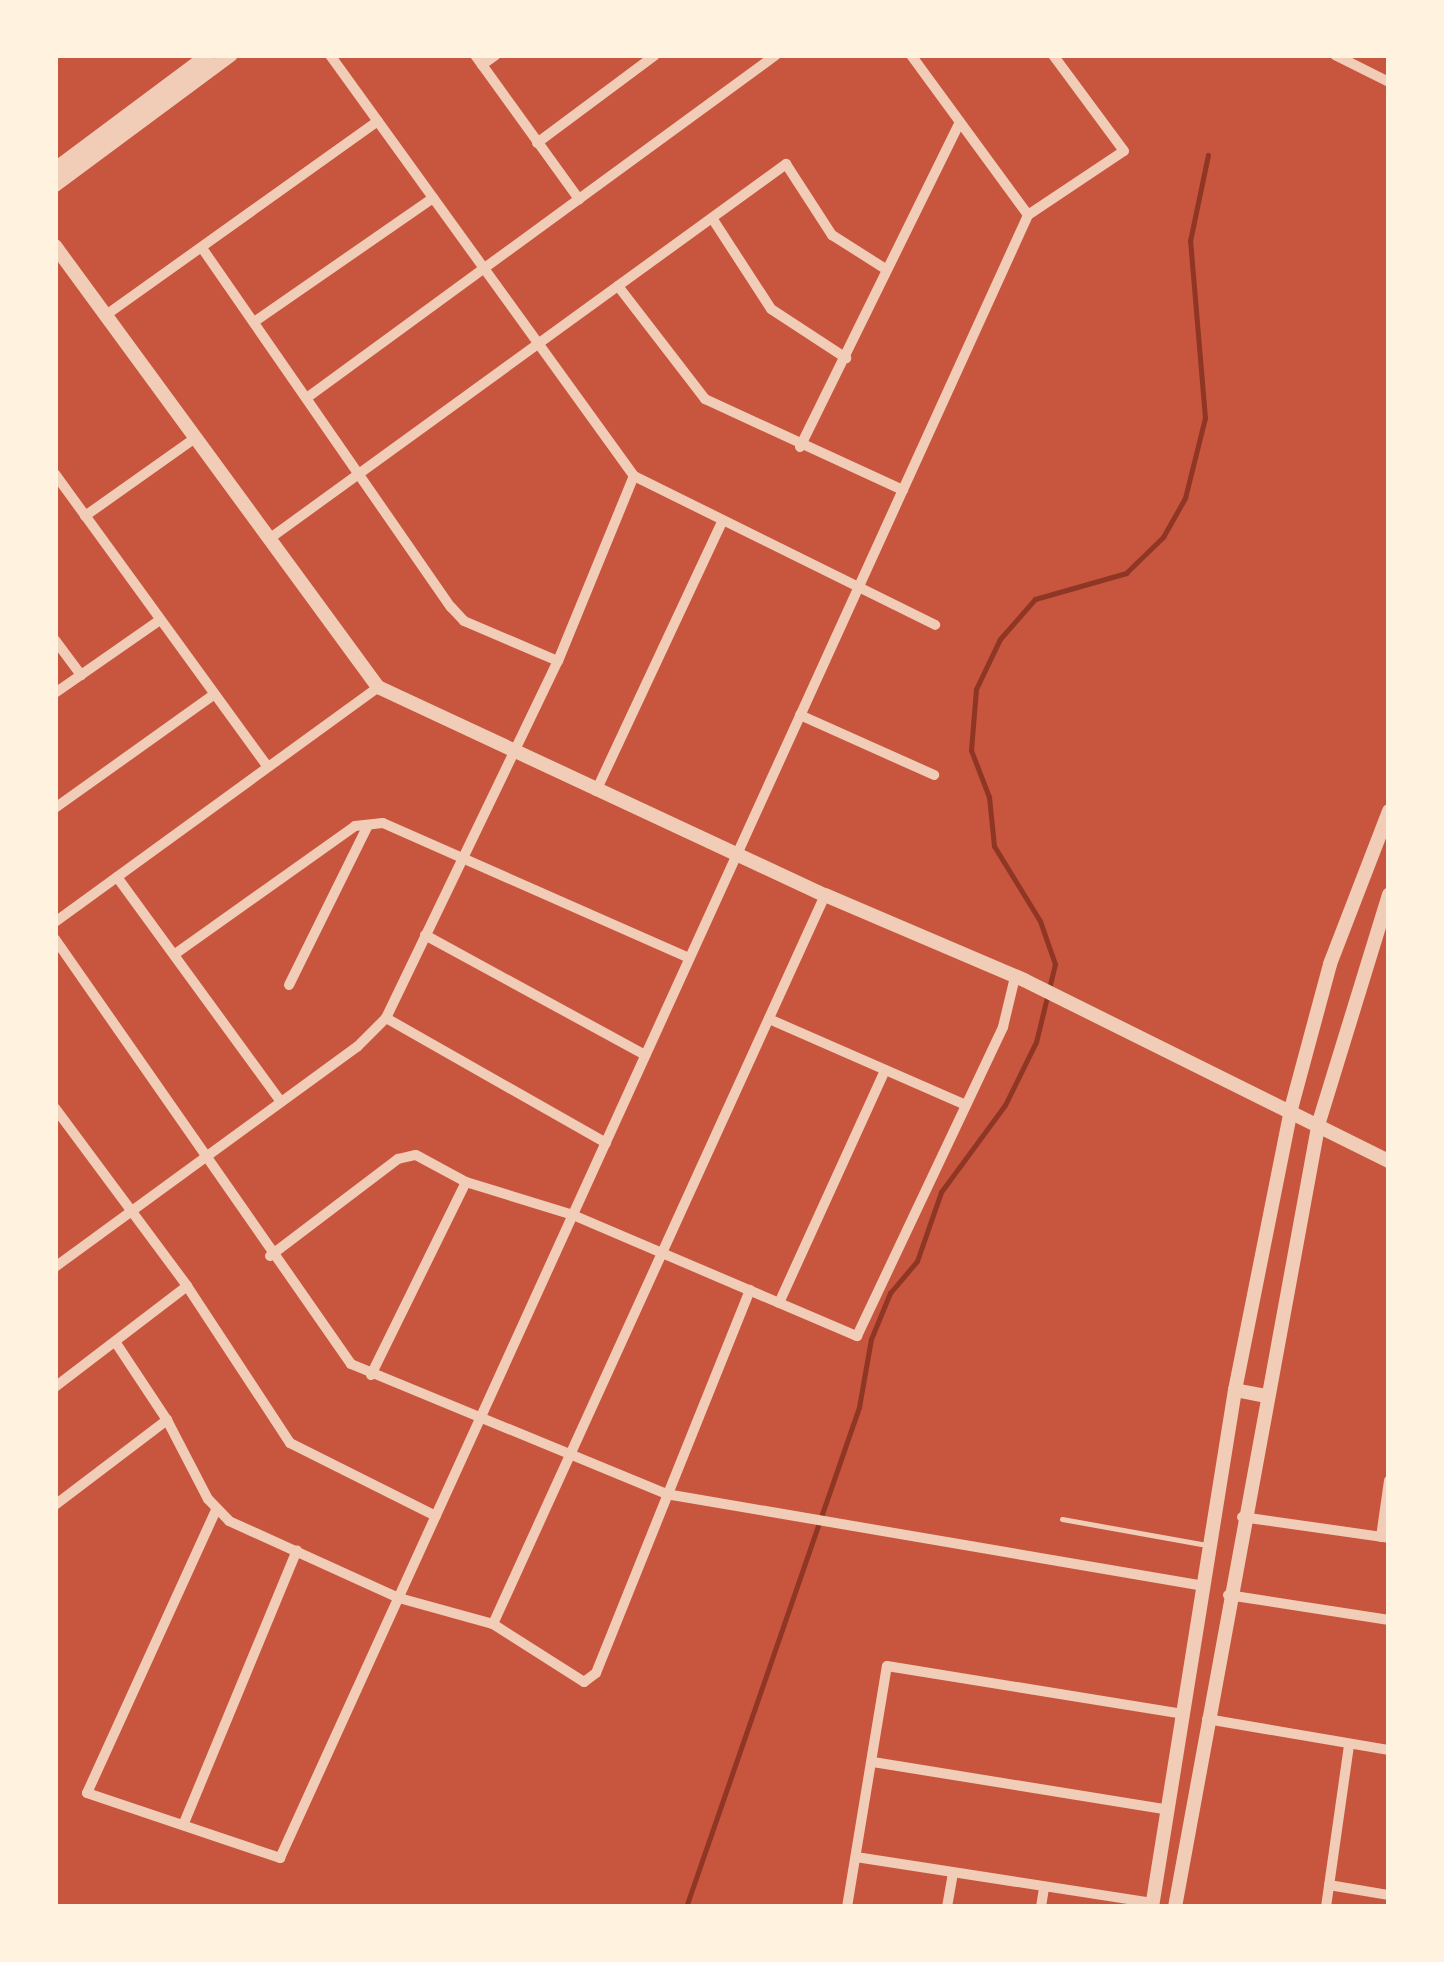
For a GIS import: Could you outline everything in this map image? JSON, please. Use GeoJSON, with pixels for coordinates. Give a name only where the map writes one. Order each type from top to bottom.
{"type":"FeatureCollection","features":[{"type":"Feature","properties":{"kind":"street"},"geometry":{"type":"LineString","coordinates":[[55,168],[208,55]]}},
{"type":"Feature","properties":{"kind":"street"},"geometry":{"type":"LineString","coordinates":[[55,185],[231,55]]}},
{"type":"Feature","properties":{"kind":"street"},"geometry":{"type":"LineString","coordinates":[[330,55],[634,476],[935,625]]}},
{"type":"Feature","properties":{"kind":"street"},"geometry":{"type":"LineString","coordinates":[[496,55],[478,60],[578,199]]}},
{"type":"Feature","properties":{"kind":"street"},"geometry":{"type":"LineString","coordinates":[[537,143],[655,55]]}},
{"type":"Feature","properties":{"kind":"street"},"geometry":{"type":"LineString","coordinates":[[308,397],[776,55]]}},
{"type":"Feature","properties":{"kind":"street"},"geometry":{"type":"LineString","coordinates":[[911,55],[1028,215]]}},
{"type":"Feature","properties":{"kind":"street"},"geometry":{"type":"LineString","coordinates":[[216,1510],[87,1793],[280,1858],[1028,215],[1124,151],[1053,55]]}},
{"type":"Feature","properties":{"kind":"street"},"geometry":{"type":"LineString","coordinates":[[1335,55],[1389,82]]}},
{"type":"Feature","properties":{"kind":"street"},"geometry":{"type":"LineString","coordinates":[[106,315],[378,121]]}},
{"type":"Feature","properties":{"kind":"street"},"geometry":{"type":"LineString","coordinates":[[800,446],[846,358],[884,268],[960,122]]}},
{"type":"Feature","properties":{"kind":"street"},"geometry":{"type":"LineString","coordinates":[[269,538],[786,164],[832,235],[884,268]]}},
{"type":"Feature","properties":{"kind":"street"},"geometry":{"type":"LineString","coordinates":[[254,322],[433,198]]}},
{"type":"Feature","properties":{"kind":"street"},"geometry":{"type":"LineString","coordinates":[[712,218],[771,310],[846,358]]}},
{"type":"Feature","properties":{"kind":"street"},"geometry":{"type":"LineString","coordinates":[[55,246],[378,687],[736,855],[1072,1002],[1319,1122],[1389,1161]]}},
{"type":"Feature","properties":{"kind":"street"},"geometry":{"type":"LineString","coordinates":[[202,248],[308,397],[356,475],[464,621],[558,661]]}},
{"type":"Feature","properties":{"kind":"street"},"geometry":{"type":"LineString","coordinates":[[618,286],[705,399],[800,446],[903,490]]}},
{"type":"Feature","properties":{"kind":"street"},"geometry":{"type":"LineString","coordinates":[[86,516],[195,438]]}},
{"type":"Feature","properties":{"kind":"street"},"geometry":{"type":"LineString","coordinates":[[55,474],[268,766]]}},
{"type":"Feature","properties":{"kind":"street"},"geometry":{"type":"LineString","coordinates":[[55,1267],[281,1102],[386,1018],[510,752],[558,661],[634,476]]}},
{"type":"Feature","properties":{"kind":"street"},"geometry":{"type":"LineString","coordinates":[[596,790],[723,520]]}},
{"type":"Feature","properties":{"kind":"street"},"geometry":{"type":"LineString","coordinates":[[55,693],[160,620]]}},
{"type":"Feature","properties":{"kind":"street"},"geometry":{"type":"LineString","coordinates":[[55,640],[80,676]]}},
{"type":"Feature","properties":{"kind":"street"},"geometry":{"type":"LineString","coordinates":[[55,922],[378,687]]}},
{"type":"Feature","properties":{"kind":"street"},"geometry":{"type":"LineString","coordinates":[[55,808],[215,694]]}},
{"type":"Feature","properties":{"kind":"street"},"geometry":{"type":"LineString","coordinates":[[800,715],[934,775]]}},
{"type":"Feature","properties":{"kind":"street"},"geometry":{"type":"LineString","coordinates":[[856,1857],[1152,1905],[1235,1390],[1291,1109],[1330,964],[1389,810]]}},
{"type":"Feature","properties":{"kind":"street"},"geometry":{"type":"LineString","coordinates":[[175,954],[354,826],[382,823],[462,853],[689,958]]}},
{"type":"Feature","properties":{"kind":"street"},"geometry":{"type":"LineString","coordinates":[[289,985],[368,825]]}},
{"type":"Feature","properties":{"kind":"street"},"geometry":{"type":"LineString","coordinates":[[117,877],[281,1102]]}},
{"type":"Feature","properties":{"kind":"street"},"geometry":{"type":"LineString","coordinates":[[493,1624],[825,895]]}},
{"type":"Feature","properties":{"kind":"street"},"geometry":{"type":"LineString","coordinates":[[1175,1907],[1241,1517],[1319,1122],[1389,895]]}},
{"type":"Feature","properties":{"kind":"street"},"geometry":{"type":"LineString","coordinates":[[426,935],[646,1055]]}},
{"type":"Feature","properties":{"kind":"street"},"geometry":{"type":"LineString","coordinates":[[55,940],[208,1155],[270,1256],[351,1364],[372,1375],[484,1413],[569,1456],[666,1494],[1204,1586]]}},
{"type":"Feature","properties":{"kind":"street"},"geometry":{"type":"LineString","coordinates":[[270,1256],[407,1155],[466,1182],[573,1214],[857,1336],[1003,1027],[1020,978]]}},
{"type":"Feature","properties":{"kind":"street"},"geometry":{"type":"LineString","coordinates":[[386,1018],[606,1142]]}},
{"type":"Feature","properties":{"kind":"street"},"geometry":{"type":"LineString","coordinates":[[769,1019],[966,1105]]}},
{"type":"Feature","properties":{"kind":"street"},"geometry":{"type":"LineString","coordinates":[[779,1303],[885,1070]]}},
{"type":"Feature","properties":{"kind":"street"},"geometry":{"type":"LineString","coordinates":[[55,1108],[188,1286],[290,1443],[436,1516]]}},
{"type":"Feature","properties":{"kind":"street"},"geometry":{"type":"LineString","coordinates":[[372,1375],[466,1182]]}},
{"type":"Feature","properties":{"kind":"street"},"geometry":{"type":"LineString","coordinates":[[55,1386],[188,1286]]}},
{"type":"Feature","properties":{"kind":"street"},"geometry":{"type":"LineString","coordinates":[[116,1343],[167,1420],[216,1510],[399,1598],[493,1624],[579,1682],[591,1679],[750,1290]]}},
{"type":"Feature","properties":{"kind":"street"},"geometry":{"type":"LineString","coordinates":[[1235,1390],[1265,1396]]}},
{"type":"Feature","properties":{"kind":"street"},"geometry":{"type":"LineString","coordinates":[[55,1504],[167,1420]]}},
{"type":"Feature","properties":{"kind":"street"},"geometry":{"type":"LineString","coordinates":[[1241,1517],[1385,1538],[1389,1481]]}},
{"type":"Feature","properties":{"kind":"street"},"geometry":{"type":"LineString","coordinates":[[184,1823],[297,1550]]}},
{"type":"Feature","properties":{"kind":"street"},"geometry":{"type":"LineString","coordinates":[[1228,1595],[1389,1620]]}},
{"type":"Feature","properties":{"kind":"street"},"geometry":{"type":"LineString","coordinates":[[847,1907],[887,1666],[1184,1714]]}},
{"type":"Feature","properties":{"kind":"street"},"geometry":{"type":"LineString","coordinates":[[1206,1719],[1389,1750]]}},
{"type":"Feature","properties":{"kind":"street"},"geometry":{"type":"LineString","coordinates":[[1326,1907],[1349,1745]]}},
{"type":"Feature","properties":{"kind":"street"},"geometry":{"type":"LineString","coordinates":[[873,1762],[1168,1810]]}},
{"type":"Feature","properties":{"kind":"street"},"geometry":{"type":"LineString","coordinates":[[947,1907],[953,1874]]}},
{"type":"Feature","properties":{"kind":"street"},"geometry":{"type":"LineString","coordinates":[[1329,1884],[1389,1894]]}},
{"type":"Feature","properties":{"kind":"street"},"geometry":{"type":"LineString","coordinates":[[1041,1907],[1044,1887]]}},
{"type":"Feature","properties":{"kind":"lane"},"geometry":{"type":"LineString","coordinates":[[1062,1519],[1210,1546]]}},
{"type":"Feature","properties":{"kind":"waterway"},"geometry":{"type":"LineString","coordinates":[[686,1907],[859,1407],[871,1339],[890,1293],[917,1261],[941,1192],[1005,1105],[1036,1042],[1055,964],[1040,921],[994,846],[989,797],[971,750],[976,689],[1000,639],[1035,599],[1126,573],[1163,537],[1185,498],[1205,418],[1190,241],[1208,155]]}}]}
